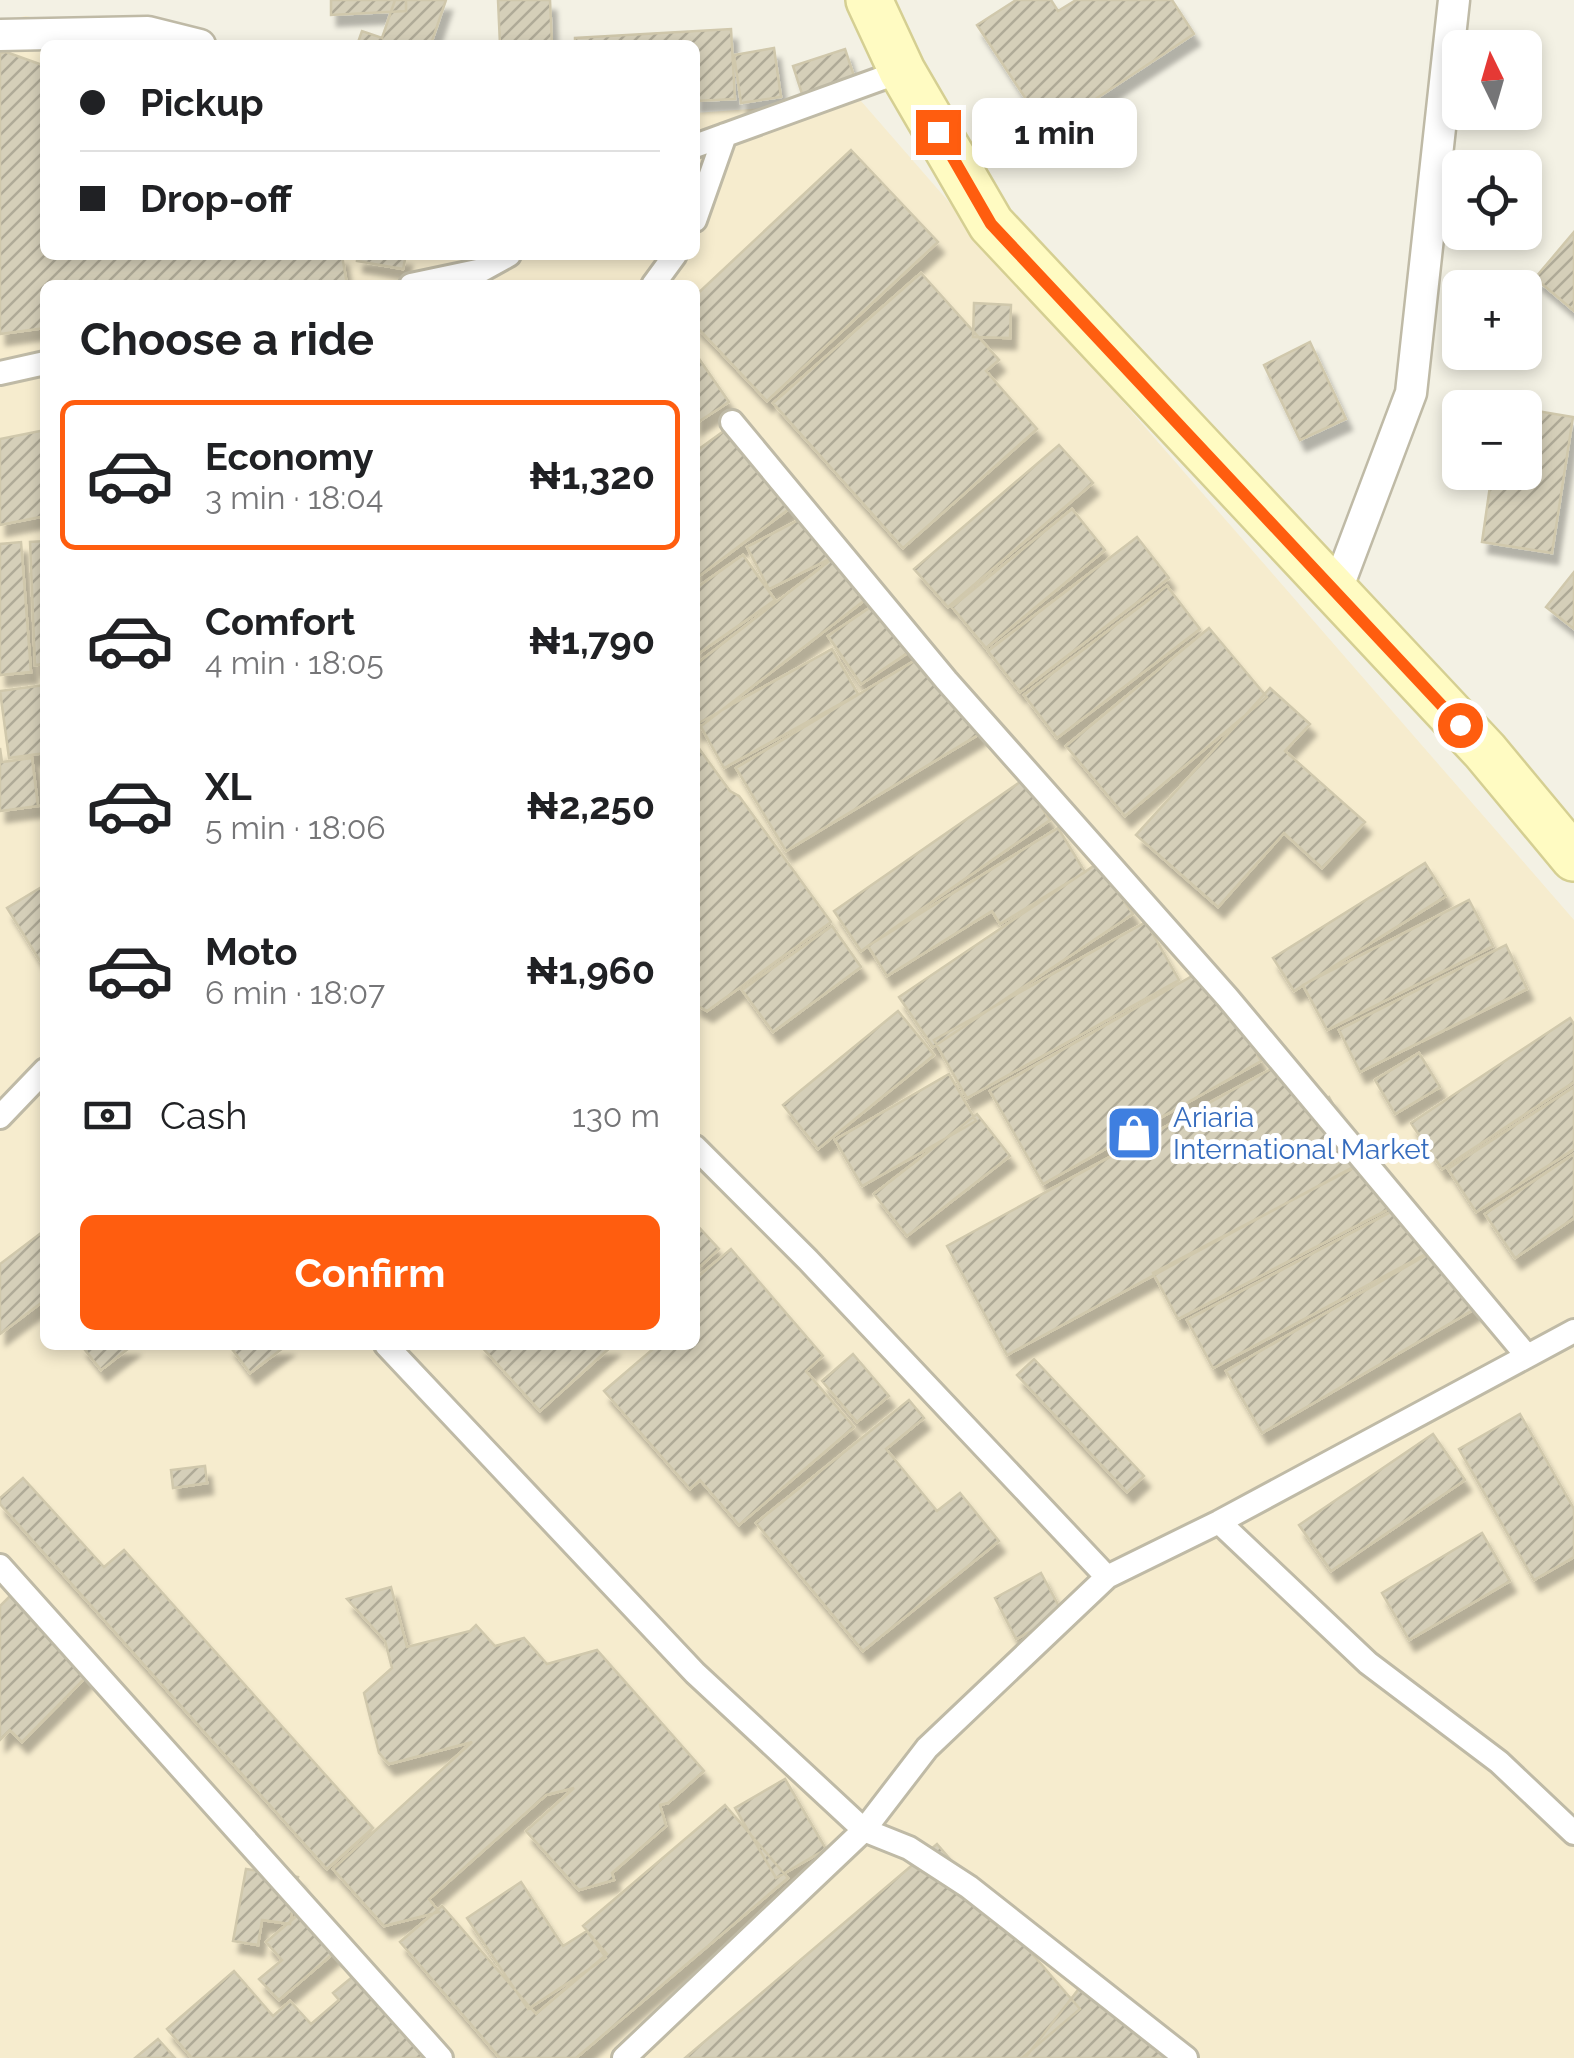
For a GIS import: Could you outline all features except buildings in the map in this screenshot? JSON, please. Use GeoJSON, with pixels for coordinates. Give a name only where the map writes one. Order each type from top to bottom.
{"type":"FeatureCollection","features":[{"type":"Feature","properties":{"kind":"main road"},"geometry":{"type":"LineString","coordinates":[[868,0],[902,71],[991,224],[1569,841]]}},
{"type":"Feature","properties":{"kind":"street"},"geometry":{"type":"LineString","coordinates":[[1336,592],[1411,393],[1454,0]]}},
{"type":"Feature","properties":{"kind":"street"},"geometry":{"type":"LineString","coordinates":[[0,35],[148,32],[180,40]]}},
{"type":"Feature","properties":{"kind":"street"},"geometry":{"type":"LineString","coordinates":[[700,144],[902,71]]}},
{"type":"Feature","properties":{"kind":"street"},"geometry":{"type":"LineString","coordinates":[[700,206],[725,135]]}},
{"type":"Feature","properties":{"kind":"street"},"geometry":{"type":"LineString","coordinates":[[435,280],[482,270],[500,260]]}},
{"type":"Feature","properties":{"kind":"street"},"geometry":{"type":"LineString","coordinates":[[0,373],[40,364]]}},
{"type":"Feature","properties":{"kind":"street"},"geometry":{"type":"LineString","coordinates":[[732,422],[946,680],[1227,997],[1527,1356]]}},
{"type":"Feature","properties":{"kind":"street"},"geometry":{"type":"LineString","coordinates":[[0,1117],[40,1075]]}},
{"type":"Feature","properties":{"kind":"street"},"geometry":{"type":"LineString","coordinates":[[700,1151],[808,1260],[1106,1577]]}},
{"type":"Feature","properties":{"kind":"street"},"geometry":{"type":"LineString","coordinates":[[624,2058],[864,1830],[927,1748],[1106,1577],[1220,1522],[1574,1331]]}},
{"type":"Feature","properties":{"kind":"street"},"geometry":{"type":"LineString","coordinates":[[391,1350],[695,1674],[864,1830],[909,1848],[969,1887],[1186,2058]]}},
{"type":"Feature","properties":{"kind":"street"},"geometry":{"type":"LineString","coordinates":[[1220,1522],[1368,1663],[1499,1762],[1574,1833]]}},
{"type":"Feature","properties":{"kind":"street"},"geometry":{"type":"LineString","coordinates":[[0,1566],[441,2058]]}},
{"type":"Feature","properties":{"kind":"shaded area","name":"Ariaria International Market"},"geometry":{"type":"Polygon","coordinates":[[[26,16],[137,40],[40,40],[40,260],[700,260],[700,113],[861,101],[1574,920],[1574,2058],[0,2058],[0,21],[26,16]]]}},
{"type":"Feature","properties":{"kind":"place","name":"Ariaria International Market"},"geometry":{"type":"Point","coordinates":[1134,1133]}},
{"type":"Feature","properties":{"kind":"route"},"geometry":{"type":"LineString","coordinates":[[938,132],[991,224],[1460,725]]}}]}
